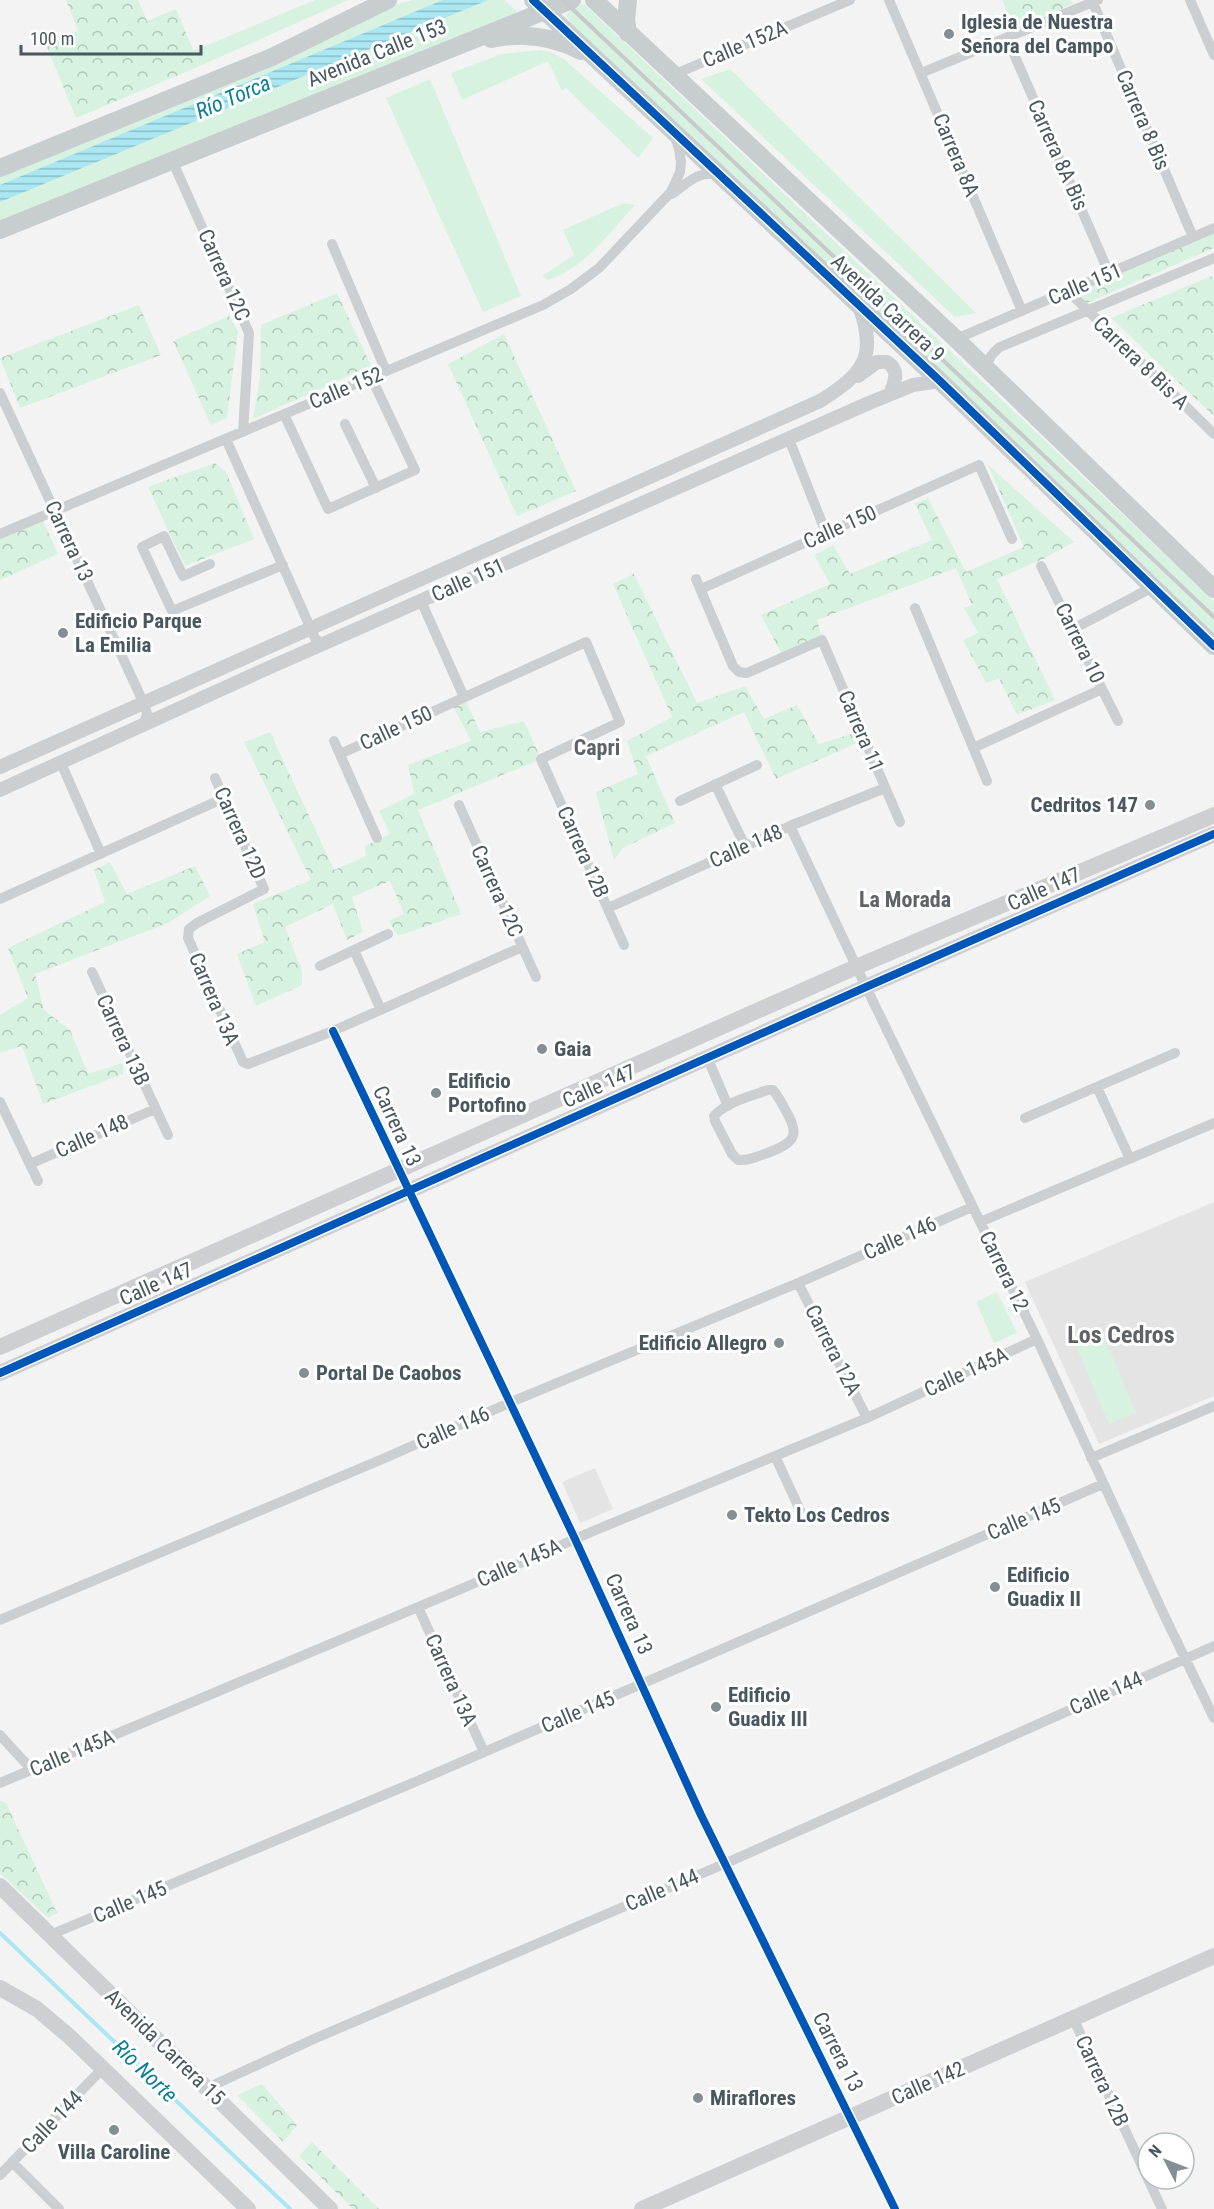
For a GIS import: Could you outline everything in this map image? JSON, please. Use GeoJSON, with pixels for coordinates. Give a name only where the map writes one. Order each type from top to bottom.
{"type":"FeatureCollection","features":[{"type":"Feature","properties":{"kind":"main road","name":"Avenida Calle 153"},"geometry":{"type":"LineString","coordinates":[[0,168],[272,57],[388,0]]}},
{"type":"Feature","properties":{"kind":"main road","name":"Avenida Calle 153"},"geometry":{"type":"LineString","coordinates":[[0,230],[454,46],[539,5],[572,0]]}},
{"type":"Feature","properties":{"kind":"main road","name":"Avenida Carrera 9"},"geometry":{"type":"LineString","coordinates":[[594,0],[956,339],[1214,589]]}},
{"type":"Feature","properties":{"kind":"main road"},"geometry":{"type":"LineString","coordinates":[[628,0],[626,19],[628,33]]}},
{"type":"Feature","properties":{"kind":"main road","name":"Avenida Carrera 9"},"geometry":{"type":"LineString","coordinates":[[539,5],[940,381],[1214,646]]}},
{"type":"Feature","properties":{"kind":"main road"},"geometry":{"type":"LineString","coordinates":[[454,46],[512,35],[535,36],[561,42],[594,57]]}},
{"type":"Feature","properties":{"kind":"main road","name":"Calle 147"},"geometry":{"type":"LineString","coordinates":[[0,1347],[856,967],[1214,814]]}},
{"type":"Feature","properties":{"kind":"main road","name":"Calle 147"},"geometry":{"type":"LineString","coordinates":[[0,1372],[1214,834]]}},
{"type":"Feature","properties":{"kind":"main road","name":"Avenida Carrera 15"},"geometry":{"type":"LineString","coordinates":[[0,1886],[330,2209]]}},
{"type":"Feature","properties":{"kind":"main road","name":"Calle 142"},"geometry":{"type":"LineString","coordinates":[[642,2209],[1214,1956]]}},
{"type":"Feature","properties":{"kind":"main road"},"geometry":{"type":"LineString","coordinates":[[0,1988],[37,2009],[103,2068],[248,2209]]}},
{"type":"Feature","properties":{"kind":"street","name":"Calle 152A"},"geometry":{"type":"LineString","coordinates":[[673,75],[850,0]]}},
{"type":"Feature","properties":{"kind":"street","name":"Carrera 8A"},"geometry":{"type":"LineString","coordinates":[[889,0],[1022,311]]}},
{"type":"Feature","properties":{"kind":"street"},"geometry":{"type":"LineString","coordinates":[[1190,0],[1214,55]]}},
{"type":"Feature","properties":{"kind":"street"},"geometry":{"type":"LineString","coordinates":[[921,73],[1096,1]]}},
{"type":"Feature","properties":{"kind":"street","name":"Carrera 8 Bis"},"geometry":{"type":"LineString","coordinates":[[1096,1],[1193,237]]}},
{"type":"Feature","properties":{"kind":"street","name":"Carrera 8A Bis"},"geometry":{"type":"LineString","coordinates":[[1007,38],[1109,273]]}},
{"type":"Feature","properties":{"kind":"street","name":"Calle 152"},"geometry":{"type":"LineString","coordinates":[[0,534],[543,305],[571,289],[599,268],[664,200],[676,183],[681,162],[677,144],[668,128]]}},
{"type":"Feature","properties":{"kind":"street","name":"Carrera 12C"},"geometry":{"type":"LineString","coordinates":[[172,160],[249,333],[243,432]]}},
{"type":"Feature","properties":{"kind":"street","name":"Calle 152"},"geometry":{"type":"LineString","coordinates":[[664,200],[701,174],[710,173],[720,176]]}},
{"type":"Feature","properties":{"kind":"street","name":"Calle 151"},"geometry":{"type":"LineString","coordinates":[[956,339],[1214,228]]}},
{"type":"Feature","properties":{"kind":"street"},"geometry":{"type":"LineString","coordinates":[[332,244],[386,371]]}},
{"type":"Feature","properties":{"kind":"street","name":"Calle 151"},"geometry":{"type":"LineString","coordinates":[[987,369],[992,353],[1000,347],[1214,258]]}},
{"type":"Feature","properties":{"kind":"street","name":"Carrera 8 Bis A"},"geometry":{"type":"LineString","coordinates":[[1068,291],[1214,435]]}},
{"type":"Feature","properties":{"kind":"street","name":"Calle 151"},"geometry":{"type":"LineString","coordinates":[[0,767],[310,627],[800,412],[845,385],[859,370],[867,350],[868,340],[859,305]]}},
{"type":"Feature","properties":{"kind":"street"},"geometry":{"type":"LineString","coordinates":[[845,385],[882,361],[892,365],[894,369],[894,383],[890,394]]}},
{"type":"Feature","properties":{"kind":"street"},"geometry":{"type":"LineString","coordinates":[[284,414],[328,509],[415,470],[371,378]]}},
{"type":"Feature","properties":{"kind":"street","name":"Calle 151"},"geometry":{"type":"LineString","coordinates":[[0,790],[257,673],[890,394],[919,383],[940,381]]}},
{"type":"Feature","properties":{"kind":"street","name":"Carrera 13"},"geometry":{"type":"LineString","coordinates":[[0,393],[143,702],[147,714],[144,724]]}},
{"type":"Feature","properties":{"kind":"street"},"geometry":{"type":"LineString","coordinates":[[345,424],[376,488]]}},
{"type":"Feature","properties":{"kind":"street"},"geometry":{"type":"LineString","coordinates":[[226,439],[315,638],[322,645]]}},
{"type":"Feature","properties":{"kind":"street"},"geometry":{"type":"LineString","coordinates":[[789,439],[826,533]]}},
{"type":"Feature","properties":{"kind":"street","name":"Calle 150"},"geometry":{"type":"LineString","coordinates":[[822,639],[747,673],[739,672],[733,666],[698,584],[826,533],[979,465],[1012,539]]}},
{"type":"Feature","properties":{"kind":"street"},"geometry":{"type":"LineString","coordinates":[[210,564],[183,576],[164,536],[142,547],[172,611],[283,565]]}},
{"type":"Feature","properties":{"kind":"street","name":"Carrera 10"},"geometry":{"type":"LineString","coordinates":[[1041,566],[1118,721]]}},
{"type":"Feature","properties":{"kind":"street"},"geometry":{"type":"LineString","coordinates":[[1073,629],[1153,587]]}},
{"type":"Feature","properties":{"kind":"street"},"geometry":{"type":"LineString","coordinates":[[421,601],[464,697]]}},
{"type":"Feature","properties":{"kind":"street"},"geometry":{"type":"LineString","coordinates":[[915,608],[987,781]]}},
{"type":"Feature","properties":{"kind":"street","name":"Carrera 11"},"geometry":{"type":"LineString","coordinates":[[822,639],[900,822]]}},
{"type":"Feature","properties":{"kind":"street","name":"Calle 150"},"geometry":{"type":"LineString","coordinates":[[340,754],[584,641],[588,643],[620,722],[541,759]]}},
{"type":"Feature","properties":{"kind":"street"},"geometry":{"type":"LineString","coordinates":[[253,654],[253,664],[257,673]]}},
{"type":"Feature","properties":{"kind":"street"},"geometry":{"type":"LineString","coordinates":[[973,748],[1102,689]]}},
{"type":"Feature","properties":{"kind":"street"},"geometry":{"type":"LineString","coordinates":[[334,741],[377,838]]}},
{"type":"Feature","properties":{"kind":"street","name":"Carrera 12B"},"geometry":{"type":"LineString","coordinates":[[541,759],[624,945]]}},
{"type":"Feature","properties":{"kind":"street"},"geometry":{"type":"LineString","coordinates":[[61,763],[101,854]]}},
{"type":"Feature","properties":{"kind":"street"},"geometry":{"type":"LineString","coordinates":[[680,801],[757,765]]}},
{"type":"Feature","properties":{"kind":"street","name":"Carrera 12D"},"geometry":{"type":"LineString","coordinates":[[189,929],[197,922],[264,889],[215,778]]}},
{"type":"Feature","properties":{"kind":"street"},"geometry":{"type":"LineString","coordinates":[[715,784],[745,846]]}},
{"type":"Feature","properties":{"kind":"street","name":"Calle 148"},"geometry":{"type":"LineString","coordinates":[[608,908],[790,826],[885,788]]}},
{"type":"Feature","properties":{"kind":"street"},"geometry":{"type":"LineString","coordinates":[[0,899],[224,798]]}},
{"type":"Feature","properties":{"kind":"street","name":"Carrera 12C"},"geometry":{"type":"LineString","coordinates":[[459,805],[536,977]]}},
{"type":"Feature","properties":{"kind":"street","name":"Carrera 12"},"geometry":{"type":"LineString","coordinates":[[790,826],[1037,1339],[1214,1718]]}},
{"type":"Feature","properties":{"kind":"street","name":"Carrera 13A"},"geometry":{"type":"LineString","coordinates":[[189,929],[188,938],[243,1062],[248,1064],[333,1031]]}},
{"type":"Feature","properties":{"kind":"street"},"geometry":{"type":"LineString","coordinates":[[320,966],[388,934]]}},
{"type":"Feature","properties":{"kind":"street"},"geometry":{"type":"LineString","coordinates":[[333,1031],[522,947]]}},
{"type":"Feature","properties":{"kind":"street"},"geometry":{"type":"LineString","coordinates":[[354,950],[381,1010]]}},
{"type":"Feature","properties":{"kind":"street","name":"Carrera 13B"},"geometry":{"type":"LineString","coordinates":[[92,972],[168,1135]]}},
{"type":"Feature","properties":{"kind":"street","name":"Carrera 13"},"geometry":{"type":"LineString","coordinates":[[333,1031],[575,1539],[724,1864],[895,2209]]}},
{"type":"Feature","properties":{"kind":"street"},"geometry":{"type":"LineString","coordinates":[[1025,1118],[1175,1053]]}},
{"type":"Feature","properties":{"kind":"street"},"geometry":{"type":"LineString","coordinates":[[707,1057],[728,1106]]}},
{"type":"Feature","properties":{"kind":"street"},"geometry":{"type":"LineString","coordinates":[[1097,1087],[1130,1158]]}},
{"type":"Feature","properties":{"kind":"street"},"geometry":{"type":"LineString","coordinates":[[768,1089],[773,1090],[795,1126],[794,1134],[784,1146],[745,1161],[738,1160],[732,1155],[714,1116],[728,1106],[768,1089]]}},
{"type":"Feature","properties":{"kind":"street"},"geometry":{"type":"LineString","coordinates":[[0,1104],[38,1181]]}},
{"type":"Feature","properties":{"kind":"street","name":"Calle 148"},"geometry":{"type":"LineString","coordinates":[[30,1164],[155,1109]]}},
{"type":"Feature","properties":{"kind":"street"},"geometry":{"type":"LineString","coordinates":[[980,1222],[1214,1123]]}},
{"type":"Feature","properties":{"kind":"street","name":"Calle 146"},"geometry":{"type":"LineString","coordinates":[[0,1620],[385,1458],[509,1403],[798,1283],[972,1207]]}},
{"type":"Feature","properties":{"kind":"street","name":"Carrera 12A"},"geometry":{"type":"LineString","coordinates":[[798,1283],[867,1418]]}},
{"type":"Feature","properties":{"kind":"street","name":"Calle 145A"},"geometry":{"type":"LineString","coordinates":[[0,1783],[867,1418],[1037,1339]]}},
{"type":"Feature","properties":{"kind":"street"},"geometry":{"type":"LineString","coordinates":[[1091,1458],[1214,1406]]}},
{"type":"Feature","properties":{"kind":"street"},"geometry":{"type":"LineString","coordinates":[[775,1456],[800,1510]]}},
{"type":"Feature","properties":{"kind":"street","name":"Calle 145"},"geometry":{"type":"LineString","coordinates":[[50,1935],[641,1685],[1103,1484]]}},
{"type":"Feature","properties":{"kind":"street","name":"Carrera 13A"},"geometry":{"type":"LineString","coordinates":[[418,1607],[484,1752]]}},
{"type":"Feature","properties":{"kind":"street","name":"Calle 144"},"geometry":{"type":"LineString","coordinates":[[207,2088],[316,2038],[724,1864],[1214,1646]]}},
{"type":"Feature","properties":{"kind":"street"},"geometry":{"type":"LineString","coordinates":[[0,1735],[32,1770]]}},
{"type":"Feature","properties":{"kind":"street","name":"Carrera 12B"},"geometry":{"type":"LineString","coordinates":[[1073,2018],[1162,2209]]}},
{"type":"Feature","properties":{"kind":"street","name":"Calle 144"},"geometry":{"type":"LineString","coordinates":[[0,2175],[103,2068]]}},
{"type":"Feature","properties":{"kind":"street"},"geometry":{"type":"LineString","coordinates":[[12,2162],[59,2209]]}},
{"type":"Feature","properties":{"kind":"shaded area"},"geometry":{"type":"Polygon","coordinates":[[[1214,1202],[1214,1396],[1099,1444],[1025,1282],[1214,1202]]]}},
{"type":"Feature","properties":{"kind":"shaded area"},"geometry":{"type":"Polygon","coordinates":[[[595,1468],[613,1509],[580,1523],[562,1482],[595,1468]]]}},
{"type":"Feature","properties":{"kind":"green space"},"geometry":{"type":"Polygon","coordinates":[[[66,0],[138,0],[147,21],[176,9],[200,66],[76,118],[46,45],[78,31],[66,0]]]}},
{"type":"Feature","properties":{"kind":"green space"},"geometry":{"type":"Polygon","coordinates":[[[315,0],[348,0],[200,66],[193,51],[315,0]]]}},
{"type":"Feature","properties":{"kind":"green space"},"geometry":{"type":"Polygon","coordinates":[[[412,0],[504,0],[518,12],[0,223],[0,177],[395,5],[412,0]]]}},
{"type":"Feature","properties":{"kind":"green space"},"geometry":{"type":"Polygon","coordinates":[[[1002,0],[1071,0],[1073,4],[1014,29],[1002,0]]]}},
{"type":"Feature","properties":{"kind":"green space"},"geometry":{"type":"Polygon","coordinates":[[[584,4],[1214,601],[1214,635],[573,27],[566,15],[573,8],[584,4]]]}},
{"type":"Feature","properties":{"kind":"green space"},"geometry":{"type":"Polygon","coordinates":[[[540,50],[553,53],[565,60],[653,138],[638,158],[566,88],[562,91],[548,61],[462,100],[451,73],[501,54],[540,50]]]}},
{"type":"Feature","properties":{"kind":"green space"},"geometry":{"type":"Polygon","coordinates":[[[730,69],[976,313],[955,317],[701,79],[730,69]]]}},
{"type":"Feature","properties":{"kind":"green space"},"geometry":{"type":"Polygon","coordinates":[[[430,79],[521,296],[483,312],[386,98],[430,79]]]}},
{"type":"Feature","properties":{"kind":"green space"},"geometry":{"type":"Polygon","coordinates":[[[623,203],[635,205],[585,259],[561,275],[548,280],[542,276],[574,255],[563,230],[623,203]]]}},
{"type":"Feature","properties":{"kind":"green space"},"geometry":{"type":"Polygon","coordinates":[[[1214,233],[1214,248],[1087,303],[1078,292],[1214,233]]]}},
{"type":"Feature","properties":{"kind":"green space"},"geometry":{"type":"Polygon","coordinates":[[[1211,276],[1214,281],[1214,416],[1111,318],[1211,276]]]}},
{"type":"Feature","properties":{"kind":"green space"},"geometry":{"type":"Polygon","coordinates":[[[337,293],[371,366],[253,419],[260,378],[261,325],[337,293]]]}},
{"type":"Feature","properties":{"kind":"green space"},"geometry":{"type":"Polygon","coordinates":[[[139,305],[161,355],[20,408],[0,358],[139,305]]]}},
{"type":"Feature","properties":{"kind":"green space"},"geometry":{"type":"Polygon","coordinates":[[[229,316],[238,331],[227,418],[211,425],[173,341],[229,316]]]}},
{"type":"Feature","properties":{"kind":"green space"},"geometry":{"type":"Polygon","coordinates":[[[504,334],[576,491],[517,516],[448,364],[504,334]]]}},
{"type":"Feature","properties":{"kind":"green space"},"geometry":{"type":"Polygon","coordinates":[[[215,463],[226,472],[254,539],[185,566],[148,487],[215,463]]]}},
{"type":"Feature","properties":{"kind":"green space"},"geometry":{"type":"Polygon","coordinates":[[[988,465],[1074,542],[1045,558],[997,579],[1055,700],[1017,715],[999,678],[986,683],[963,640],[978,633],[964,608],[972,605],[956,568],[817,620],[821,635],[781,653],[761,615],[830,584],[814,555],[833,545],[850,574],[932,540],[915,504],[928,498],[966,572],[1024,547],[988,465]]]}},
{"type":"Feature","properties":{"kind":"green space"},"geometry":{"type":"Polygon","coordinates":[[[43,521],[58,554],[0,580],[0,539],[43,521]]]}},
{"type":"Feature","properties":{"kind":"green space"},"geometry":{"type":"Polygon","coordinates":[[[634,574],[697,703],[745,686],[764,719],[797,705],[819,744],[855,733],[857,743],[776,779],[744,712],[646,756],[675,823],[623,848],[614,860],[596,792],[638,774],[627,741],[672,717],[613,584],[634,574]]]}},
{"type":"Feature","properties":{"kind":"green space"},"geometry":{"type":"Polygon","coordinates":[[[464,697],[480,732],[524,721],[541,759],[418,810],[461,914],[398,936],[389,921],[404,914],[390,881],[352,897],[363,932],[347,940],[333,904],[285,927],[302,971],[302,985],[256,1006],[237,954],[265,942],[253,904],[311,880],[244,742],[270,732],[334,870],[366,856],[365,846],[390,834],[379,811],[414,794],[408,765],[471,741],[451,702],[464,697]]]}},
{"type":"Feature","properties":{"kind":"green space"},"geometry":{"type":"Polygon","coordinates":[[[110,862],[127,894],[195,866],[210,896],[168,923],[35,974],[44,1010],[70,1030],[88,1074],[123,1063],[123,1074],[43,1104],[22,1046],[0,1053],[0,1015],[28,998],[8,948],[105,902],[94,870],[110,862]]]}},
{"type":"Feature","properties":{"kind":"green space"},"geometry":{"type":"Polygon","coordinates":[[[997,1292],[1017,1333],[994,1343],[976,1302],[997,1292]]]}},
{"type":"Feature","properties":{"kind":"green space"},"geometry":{"type":"Polygon","coordinates":[[[1100,1327],[1136,1413],[1109,1424],[1073,1339],[1100,1327]]]}},
{"type":"Feature","properties":{"kind":"green space"},"geometry":{"type":"Polygon","coordinates":[[[0,1801],[6,1803],[57,1913],[48,1918],[0,1873],[0,1801]]]}},
{"type":"Feature","properties":{"kind":"green space"},"geometry":{"type":"Polygon","coordinates":[[[262,2084],[297,2125],[283,2142],[237,2095],[262,2084]]]}},
{"type":"Feature","properties":{"kind":"green space"},"geometry":{"type":"Polygon","coordinates":[[[312,2142],[379,2209],[353,2209],[299,2156],[312,2142]]]}},
{"type":"Feature","properties":{"kind":"water","name":"Río Torca"},"geometry":{"type":"Polygon","coordinates":[[[443,0],[488,0],[0,202],[0,185],[443,0]]]}},
{"type":"Feature","properties":{"kind":"waterway","name":"Río Norte"},"geometry":{"type":"LineString","coordinates":[[0,1933],[290,2209]]}},
{"type":"Feature","properties":{"kind":"railway"},"geometry":{"type":"LineString","coordinates":[[563,0],[1214,617]]}},
{"type":"Feature","properties":{"kind":"cycle path"},"geometry":{"type":"LineString","coordinates":[[533,0],[940,381],[1214,646]]}},
{"type":"Feature","properties":{"kind":"cycle path"},"geometry":{"type":"LineString","coordinates":[[0,1373],[1214,834]]}},
{"type":"Feature","properties":{"kind":"cycle path"},"geometry":{"type":"LineString","coordinates":[[333,1031],[575,1539],[701,1815],[895,2209]]}},
{"type":"Feature","properties":{"kind":"place","name":"Iglesia de Nuestra Señora del Campo"},"geometry":{"type":"Point","coordinates":[949,34]}},
{"type":"Feature","properties":{"kind":"place","name":"Edificio Parque La Emilia"},"geometry":{"type":"Point","coordinates":[63,633]}},
{"type":"Feature","properties":{"kind":"place","name":"Cedritos 147"},"geometry":{"type":"Point","coordinates":[1150,805]}},
{"type":"Feature","properties":{"kind":"place","name":"Gaia"},"geometry":{"type":"Point","coordinates":[542,1049]}},
{"type":"Feature","properties":{"kind":"place","name":"Edificio Portofino"},"geometry":{"type":"Point","coordinates":[436,1093]}},
{"type":"Feature","properties":{"kind":"place","name":"Edificio Allegro"},"geometry":{"type":"Point","coordinates":[779,1343]}},
{"type":"Feature","properties":{"kind":"place","name":"Portal De Caobos"},"geometry":{"type":"Point","coordinates":[304,1373]}},
{"type":"Feature","properties":{"kind":"place","name":"Tekto Los Cedros"},"geometry":{"type":"Point","coordinates":[732,1515]}},
{"type":"Feature","properties":{"kind":"place","name":"Edificio Guadix II"},"geometry":{"type":"Point","coordinates":[995,1587]}},
{"type":"Feature","properties":{"kind":"place","name":"Edificio Guadix III"},"geometry":{"type":"Point","coordinates":[716,1707]}},
{"type":"Feature","properties":{"kind":"place","name":"Miraflores"},"geometry":{"type":"Point","coordinates":[698,2098]}},
{"type":"Feature","properties":{"kind":"place","name":"Villa Caroline"},"geometry":{"type":"Point","coordinates":[114,2130]}},
{"type":"Feature","properties":{"kind":"district","name":"Capri"},"geometry":{"type":"Point","coordinates":[597,747]}},
{"type":"Feature","properties":{"kind":"district","name":"La Morada"},"geometry":{"type":"Point","coordinates":[905,899]}},
{"type":"Feature","properties":{"kind":"district","name":"Los Cedros"},"geometry":{"type":"Point","coordinates":[1121,1335]}}]}
